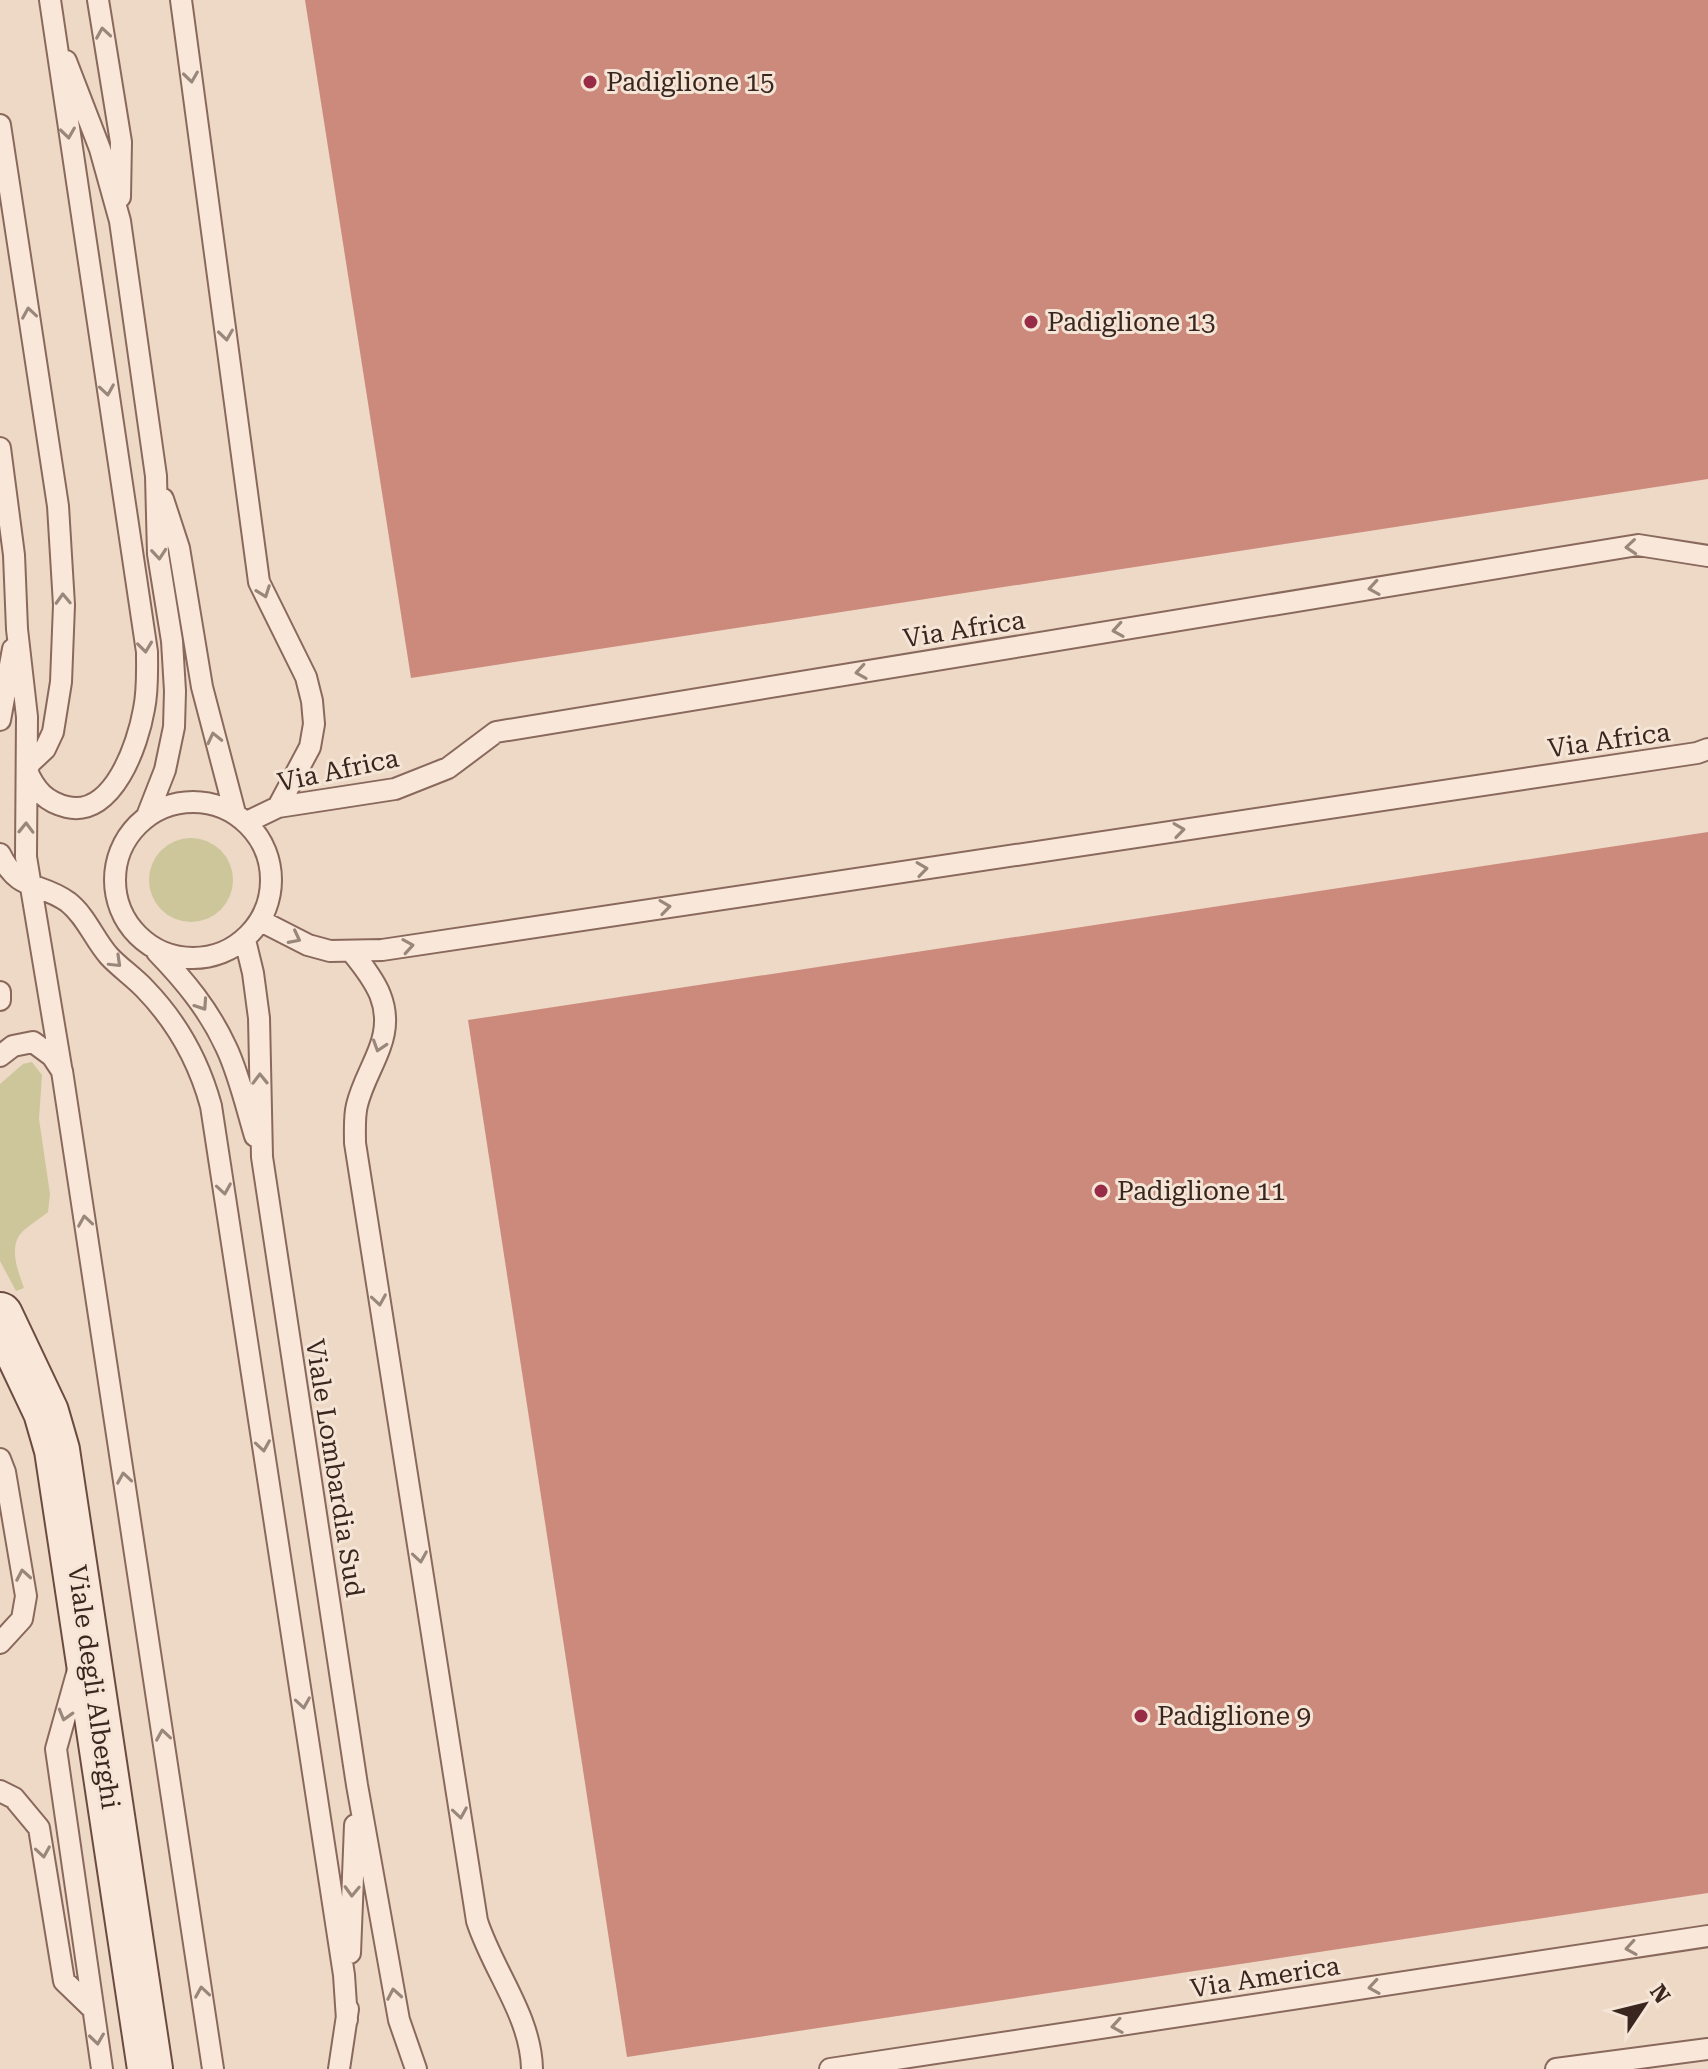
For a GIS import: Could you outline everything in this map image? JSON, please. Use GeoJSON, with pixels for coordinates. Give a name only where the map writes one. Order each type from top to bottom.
{"type":"FeatureCollection","features":[{"type":"Feature","properties":{"kind":"street","name":"Viale degli Alberghi"},"geometry":{"type":"LineString","coordinates":[[0,1315],[46,1412],[57,1450],[150,2069]]}},
{"type":"Feature","properties":{"kind":"lane"},"geometry":{"type":"LineString","coordinates":[[50,0],[64,57],[100,149],[120,221],[156,476],[158,554],[172,641],[175,691],[174,727],[165,770],[147,816]]}},
{"type":"Feature","properties":{"kind":"lane"},"geometry":{"type":"LineString","coordinates":[[0,125],[58,506],[64,605],[61,682],[53,732],[45,749],[30,763],[27,771],[32,784],[48,801],[72,808],[85,808],[95,803],[118,781],[138,734],[148,678],[147,652],[50,0]]}},
{"type":"Feature","properties":{"kind":"lane"},"geometry":{"type":"LineString","coordinates":[[98,0],[121,142],[120,221]]}},
{"type":"Feature","properties":{"kind":"lane"},"geometry":{"type":"LineString","coordinates":[[181,0],[259,582],[306,677],[312,701],[314,724],[310,747],[278,807]]}},
{"type":"Feature","properties":{"kind":"lane"},"geometry":{"type":"LineString","coordinates":[[0,448],[14,555],[17,629],[27,717],[26,857],[29,886],[62,1071],[213,2069]]}},
{"type":"Feature","properties":{"kind":"lane"},"geometry":{"type":"LineString","coordinates":[[156,476],[179,548],[202,687],[241,817],[263,843],[272,869],[271,896],[261,921],[245,940],[223,953],[199,958],[174,956],[151,946],[132,929],[119,907],[115,882],[118,856],[129,834],[147,816],[168,805],[191,801],[213,804],[241,817]]}},
{"type":"Feature","properties":{"kind":"lane","name":"Via Africa"},"geometry":{"type":"LineString","coordinates":[[241,817],[278,807],[395,789],[448,768],[496,732],[1638,545],[1708,556]]}},
{"type":"Feature","properties":{"kind":"lane"},"geometry":{"type":"LineString","coordinates":[[0,720],[17,629]]}},
{"type":"Feature","properties":{"kind":"lane","name":"Via Africa"},"geometry":{"type":"LineString","coordinates":[[261,921],[308,945],[330,951],[382,950],[1633,763],[1708,749]]}},
{"type":"Feature","properties":{"kind":"lane"},"geometry":{"type":"LineString","coordinates":[[0,854],[11,873],[29,886],[58,897],[78,912],[111,959],[156,1001],[186,1044],[205,1083],[344,1975],[347,2020]]}},
{"type":"Feature","properties":{"kind":"lane","name":"Viale Lombardia Sud"},"geometry":{"type":"LineString","coordinates":[[245,940],[259,1018],[262,1157],[357,1785],[399,2020],[416,2069]]}},
{"type":"Feature","properties":{"kind":"lane","name":"Viale Lombardia Sud"},"geometry":{"type":"LineString","coordinates":[[151,946],[183,979],[215,1023],[228,1050],[262,1157]]}},
{"type":"Feature","properties":{"kind":"lane"},"geometry":{"type":"LineString","coordinates":[[351,951],[372,975],[380,990],[384,1009],[381,1045],[356,1108],[355,1143],[477,1921],[486,1948],[526,2031],[532,2069]]}},
{"type":"Feature","properties":{"kind":"lane"},"geometry":{"type":"LineString","coordinates":[[0,992],[0,1000]]}},
{"type":"Feature","properties":{"kind":"lane"},"geometry":{"type":"LineString","coordinates":[[0,1056],[13,1046],[33,1042],[52,1056],[62,1071]]}},
{"type":"Feature","properties":{"kind":"lane"},"geometry":{"type":"LineString","coordinates":[[0,1459],[5,1472],[26,1596],[22,1619],[0,1643]]}},
{"type":"Feature","properties":{"kind":"lane"},"geometry":{"type":"LineString","coordinates":[[87,1640],[56,1749],[102,2069]]}},
{"type":"Feature","properties":{"kind":"lane","name":"Viale Lombardia Sud"},"geometry":{"type":"LineString","coordinates":[[339,2069],[347,2020],[357,1785]]}},
{"type":"Feature","properties":{"kind":"lane"},"geometry":{"type":"LineString","coordinates":[[0,1791],[14,1798],[39,1828],[64,1981],[93,2009]]}},
{"type":"Feature","properties":{"kind":"lane","name":"Via America"},"geometry":{"type":"LineString","coordinates":[[830,2069],[1708,1936]]}},
{"type":"Feature","properties":{"kind":"lane"},"geometry":{"type":"LineString","coordinates":[[1556,2069],[1708,2049]]}},
{"type":"Feature","properties":{"kind":"shaded area"},"geometry":{"type":"Polygon","coordinates":[[[191,838],[207,841],[221,850],[230,864],[233,880],[230,896],[221,910],[207,919],[191,922],[175,919],[161,910],[152,896],[149,880],[152,864],[161,850],[175,841],[191,838]]]}},
{"type":"Feature","properties":{"kind":"shaded area"},"geometry":{"type":"Polygon","coordinates":[[[32,1062],[42,1075],[39,1119],[50,1194],[48,1212],[18,1238],[15,1252],[24,1288],[16,1291],[0,1261],[0,1084],[23,1064],[32,1062]]]}},
{"type":"Feature","properties":{"kind":"building","name":"Padiglione 13"},"geometry":{"type":"Polygon","coordinates":[[[305,0],[1708,0],[1708,479],[411,678],[305,0]]]}},
{"type":"Feature","properties":{"kind":"building"},"geometry":{"type":"Polygon","coordinates":[[[1708,832],[1708,1893],[627,2057],[468,1020],[1708,832]]]}},
{"type":"Feature","properties":{"kind":"place","name":"Padiglione 15"},"geometry":{"type":"Point","coordinates":[590,82]}},
{"type":"Feature","properties":{"kind":"place","name":"Padiglione 13"},"geometry":{"type":"Point","coordinates":[1031,322]}},
{"type":"Feature","properties":{"kind":"place","name":"Padiglione 11"},"geometry":{"type":"Point","coordinates":[1101,1191]}},
{"type":"Feature","properties":{"kind":"place","name":"Padiglione 9"},"geometry":{"type":"Point","coordinates":[1141,1716]}}]}
